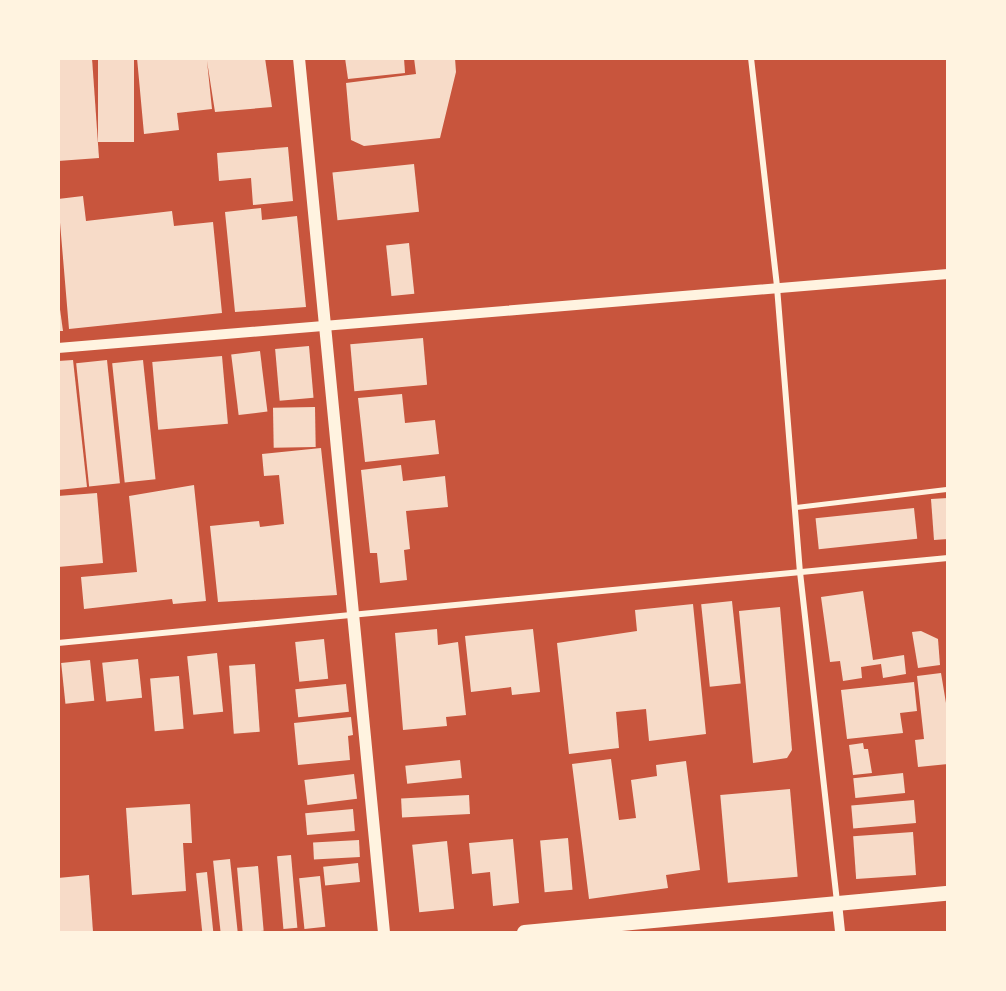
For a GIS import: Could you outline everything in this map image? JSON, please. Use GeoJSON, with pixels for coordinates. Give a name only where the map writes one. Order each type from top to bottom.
{"type":"FeatureCollection","features":[{"type":"Feature","properties":{"kind":"main road"},"geometry":{"type":"LineString","coordinates":[[299,58],[384,933]]}},
{"type":"Feature","properties":{"kind":"main road"},"geometry":{"type":"LineString","coordinates":[[524,933],[948,893]]}},
{"type":"Feature","properties":{"kind":"street"},"geometry":{"type":"LineString","coordinates":[[751,58],[777,287],[801,573],[840,933]]}},
{"type":"Feature","properties":{"kind":"street"},"geometry":{"type":"LineString","coordinates":[[58,348],[326,328],[777,287],[948,274]]}},
{"type":"Feature","properties":{"kind":"street"},"geometry":{"type":"LineString","coordinates":[[58,644],[948,558]]}},
{"type":"Feature","properties":{"kind":"lane"},"geometry":{"type":"LineString","coordinates":[[796,507],[948,489]]}},
{"type":"Feature","properties":{"kind":"building"},"geometry":{"type":"Polygon","coordinates":[[[58,58],[92,58],[99,158],[58,161],[58,58]]]}},
{"type":"Feature","properties":{"kind":"building"},"geometry":{"type":"Polygon","coordinates":[[[98,58],[134,58],[134,142],[98,142],[98,58]]]}},
{"type":"Feature","properties":{"kind":"building"},"geometry":{"type":"Polygon","coordinates":[[[137,58],[265,58],[272,107],[215,112],[207,61],[212,109],[177,113],[179,130],[144,134],[137,58]]]}},
{"type":"Feature","properties":{"kind":"building"},"geometry":{"type":"Polygon","coordinates":[[[345,58],[404,58],[405,73],[348,79],[345,58]]]}},
{"type":"Feature","properties":{"kind":"building"},"geometry":{"type":"Polygon","coordinates":[[[414,58],[455,58],[456,72],[440,138],[364,146],[351,140],[346,83],[416,74],[414,58]]]}},
{"type":"Feature","properties":{"kind":"building"},"geometry":{"type":"Polygon","coordinates":[[[288,147],[293,201],[253,205],[251,178],[219,181],[217,153],[288,147]]]}},
{"type":"Feature","properties":{"kind":"building"},"geometry":{"type":"Polygon","coordinates":[[[414,164],[419,212],[337,220],[332,173],[414,164]]]}},
{"type":"Feature","properties":{"kind":"building"},"geometry":{"type":"Polygon","coordinates":[[[83,196],[86,221],[172,211],[174,226],[213,222],[222,313],[69,329],[58,199],[83,196]]]}},
{"type":"Feature","properties":{"kind":"building"},"geometry":{"type":"Polygon","coordinates":[[[261,208],[262,220],[297,216],[306,307],[235,312],[225,212],[261,208]]]}},
{"type":"Feature","properties":{"kind":"building"},"geometry":{"type":"Polygon","coordinates":[[[409,243],[414,294],[391,296],[386,245],[409,243]]]}},
{"type":"Feature","properties":{"kind":"building"},"geometry":{"type":"Polygon","coordinates":[[[58,295],[63,331],[58,331],[58,295]]]}},
{"type":"Feature","properties":{"kind":"building"},"geometry":{"type":"Polygon","coordinates":[[[423,338],[427,385],[354,391],[350,344],[423,338]]]}},
{"type":"Feature","properties":{"kind":"building"},"geometry":{"type":"Polygon","coordinates":[[[309,346],[314,398],[280,401],[275,349],[309,346]]]}},
{"type":"Feature","properties":{"kind":"building"},"geometry":{"type":"Polygon","coordinates":[[[260,351],[267,412],[239,415],[231,355],[260,351]]]}},
{"type":"Feature","properties":{"kind":"building"},"geometry":{"type":"Polygon","coordinates":[[[222,356],[228,424],[158,430],[152,362],[222,356]]]}},
{"type":"Feature","properties":{"kind":"building"},"geometry":{"type":"Polygon","coordinates":[[[73,360],[87,487],[58,490],[58,361],[73,360]]]}},
{"type":"Feature","properties":{"kind":"building"},"geometry":{"type":"Polygon","coordinates":[[[107,360],[120,483],[89,487],[76,363],[107,360]]]}},
{"type":"Feature","properties":{"kind":"building"},"geometry":{"type":"Polygon","coordinates":[[[143,360],[156,479],[125,483],[112,363],[143,360]]]}},
{"type":"Feature","properties":{"kind":"building"},"geometry":{"type":"Polygon","coordinates":[[[402,394],[405,423],[435,420],[439,454],[365,462],[358,398],[402,394]]]}},
{"type":"Feature","properties":{"kind":"building"},"geometry":{"type":"Polygon","coordinates":[[[315,407],[316,447],[274,448],[273,408],[315,407]]]}},
{"type":"Feature","properties":{"kind":"building"},"geometry":{"type":"Polygon","coordinates":[[[321,448],[337,595],[218,602],[210,526],[259,521],[260,527],[284,524],[279,475],[264,476],[262,454],[321,448]]]}},
{"type":"Feature","properties":{"kind":"building"},"geometry":{"type":"Polygon","coordinates":[[[401,465],[403,481],[445,476],[448,507],[406,511],[410,549],[404,550],[407,580],[380,583],[377,553],[370,553],[361,470],[401,465]]]}},
{"type":"Feature","properties":{"kind":"building"},"geometry":{"type":"Polygon","coordinates":[[[194,485],[206,601],[173,604],[172,599],[84,609],[81,577],[137,572],[129,496],[194,485]]]}},
{"type":"Feature","properties":{"kind":"building"},"geometry":{"type":"Polygon","coordinates":[[[97,493],[103,563],[58,567],[58,496],[97,493]]]}},
{"type":"Feature","properties":{"kind":"building"},"geometry":{"type":"Polygon","coordinates":[[[948,498],[948,539],[934,540],[931,499],[948,498]]]}},
{"type":"Feature","properties":{"kind":"building"},"geometry":{"type":"Polygon","coordinates":[[[914,508],[917,539],[819,549],[816,518],[914,508]]]}},
{"type":"Feature","properties":{"kind":"building"},"geometry":{"type":"Polygon","coordinates":[[[863,591],[873,660],[904,655],[906,674],[883,678],[881,664],[861,667],[862,678],[843,681],[840,661],[830,662],[821,597],[863,591]]]}},
{"type":"Feature","properties":{"kind":"building"},"geometry":{"type":"Polygon","coordinates":[[[732,601],[741,684],[710,687],[701,604],[732,601]]]}},
{"type":"Feature","properties":{"kind":"building"},"geometry":{"type":"Polygon","coordinates":[[[693,604],[706,734],[649,741],[646,709],[616,712],[619,748],[569,754],[557,643],[637,631],[635,610],[693,604]]]}},
{"type":"Feature","properties":{"kind":"building"},"geometry":{"type":"Polygon","coordinates":[[[780,607],[792,750],[787,758],[753,763],[739,611],[780,607]]]}},
{"type":"Feature","properties":{"kind":"building"},"geometry":{"type":"Polygon","coordinates":[[[437,629],[438,645],[458,642],[466,715],[446,717],[447,726],[403,730],[395,633],[437,629]]]}},
{"type":"Feature","properties":{"kind":"building"},"geometry":{"type":"Polygon","coordinates":[[[533,629],[540,692],[512,695],[511,687],[471,692],[465,636],[533,629]]]}},
{"type":"Feature","properties":{"kind":"building"},"geometry":{"type":"Polygon","coordinates":[[[921,631],[938,639],[940,665],[918,668],[912,632],[921,631]]]}},
{"type":"Feature","properties":{"kind":"building"},"geometry":{"type":"Polygon","coordinates":[[[324,639],[328,679],[299,682],[295,642],[324,639]]]}},
{"type":"Feature","properties":{"kind":"building"},"geometry":{"type":"Polygon","coordinates":[[[217,653],[223,712],[193,715],[187,656],[217,653]]]}},
{"type":"Feature","properties":{"kind":"building"},"geometry":{"type":"Polygon","coordinates":[[[138,659],[142,698],[106,702],[102,663],[138,659]]]}},
{"type":"Feature","properties":{"kind":"building"},"geometry":{"type":"Polygon","coordinates":[[[90,660],[94,701],[65,704],[61,663],[90,660]]]}},
{"type":"Feature","properties":{"kind":"building"},"geometry":{"type":"Polygon","coordinates":[[[255,664],[260,732],[234,734],[229,666],[255,664]]]}},
{"type":"Feature","properties":{"kind":"building"},"geometry":{"type":"Polygon","coordinates":[[[941,673],[948,715],[948,764],[918,767],[915,740],[924,739],[917,676],[941,673]]]}},
{"type":"Feature","properties":{"kind":"building"},"geometry":{"type":"Polygon","coordinates":[[[179,676],[184,729],[155,731],[150,679],[179,676]]]}},
{"type":"Feature","properties":{"kind":"building"},"geometry":{"type":"Polygon","coordinates":[[[914,682],[917,711],[900,713],[903,733],[847,739],[841,690],[914,682]]]}},
{"type":"Feature","properties":{"kind":"building"},"geometry":{"type":"Polygon","coordinates":[[[346,684],[349,712],[298,717],[295,689],[346,684]]]}},
{"type":"Feature","properties":{"kind":"building"},"geometry":{"type":"Polygon","coordinates":[[[351,717],[353,735],[348,736],[350,760],[298,765],[294,723],[351,717]]]}},
{"type":"Feature","properties":{"kind":"building"},"geometry":{"type":"Polygon","coordinates":[[[863,743],[864,749],[868,749],[872,773],[853,775],[849,745],[863,743]]]}},
{"type":"Feature","properties":{"kind":"building"},"geometry":{"type":"Polygon","coordinates":[[[611,759],[619,820],[636,818],[631,780],[657,776],[656,765],[686,761],[700,870],[666,875],[668,888],[589,899],[572,764],[611,759]]]}},
{"type":"Feature","properties":{"kind":"building"},"geometry":{"type":"Polygon","coordinates":[[[460,760],[462,778],[407,784],[405,766],[460,760]]]}},
{"type":"Feature","properties":{"kind":"building"},"geometry":{"type":"Polygon","coordinates":[[[903,773],[905,793],[855,798],[853,778],[903,773]]]}},
{"type":"Feature","properties":{"kind":"building"},"geometry":{"type":"Polygon","coordinates":[[[354,774],[357,799],[307,805],[304,780],[354,774]]]}},
{"type":"Feature","properties":{"kind":"building"},"geometry":{"type":"Polygon","coordinates":[[[790,789],[798,877],[728,883],[720,795],[790,789]]]}},
{"type":"Feature","properties":{"kind":"building"},"geometry":{"type":"Polygon","coordinates":[[[469,795],[470,814],[402,818],[401,799],[469,795]]]}},
{"type":"Feature","properties":{"kind":"building"},"geometry":{"type":"Polygon","coordinates":[[[914,800],[916,823],[853,828],[851,805],[914,800]]]}},
{"type":"Feature","properties":{"kind":"building"},"geometry":{"type":"Polygon","coordinates":[[[190,804],[192,843],[183,843],[186,891],[132,895],[126,808],[190,804]]]}},
{"type":"Feature","properties":{"kind":"building"},"geometry":{"type":"Polygon","coordinates":[[[353,809],[355,831],[307,835],[305,813],[353,809]]]}},
{"type":"Feature","properties":{"kind":"building"},"geometry":{"type":"Polygon","coordinates":[[[913,832],[916,875],[856,879],[853,836],[913,832]]]}},
{"type":"Feature","properties":{"kind":"building"},"geometry":{"type":"Polygon","coordinates":[[[568,838],[573,890],[545,892],[540,840],[568,838]]]}},
{"type":"Feature","properties":{"kind":"building"},"geometry":{"type":"Polygon","coordinates":[[[513,839],[519,903],[493,906],[490,872],[472,874],[469,843],[513,839]]]}},
{"type":"Feature","properties":{"kind":"building"},"geometry":{"type":"Polygon","coordinates":[[[359,840],[360,857],[314,859],[313,842],[359,840]]]}},
{"type":"Feature","properties":{"kind":"building"},"geometry":{"type":"Polygon","coordinates":[[[447,841],[454,909],[419,912],[412,845],[447,841]]]}},
{"type":"Feature","properties":{"kind":"building"},"geometry":{"type":"Polygon","coordinates":[[[291,855],[297,928],[283,929],[277,856],[291,855]]]}},
{"type":"Feature","properties":{"kind":"building"},"geometry":{"type":"Polygon","coordinates":[[[230,859],[238,932],[221,932],[213,861],[230,859]]]}},
{"type":"Feature","properties":{"kind":"building"},"geometry":{"type":"Polygon","coordinates":[[[358,863],[360,882],[325,886],[323,867],[358,863]]]}},
{"type":"Feature","properties":{"kind":"building"},"geometry":{"type":"Polygon","coordinates":[[[258,866],[264,931],[243,932],[237,868],[258,866]]]}},
{"type":"Feature","properties":{"kind":"building"},"geometry":{"type":"Polygon","coordinates":[[[207,872],[213,932],[202,932],[196,873],[207,872]]]}},
{"type":"Feature","properties":{"kind":"building"},"geometry":{"type":"Polygon","coordinates":[[[89,875],[93,932],[58,932],[58,878],[89,875]]]}},
{"type":"Feature","properties":{"kind":"building"},"geometry":{"type":"Polygon","coordinates":[[[320,876],[325,927],[304,929],[299,878],[320,876]]]}}]}
